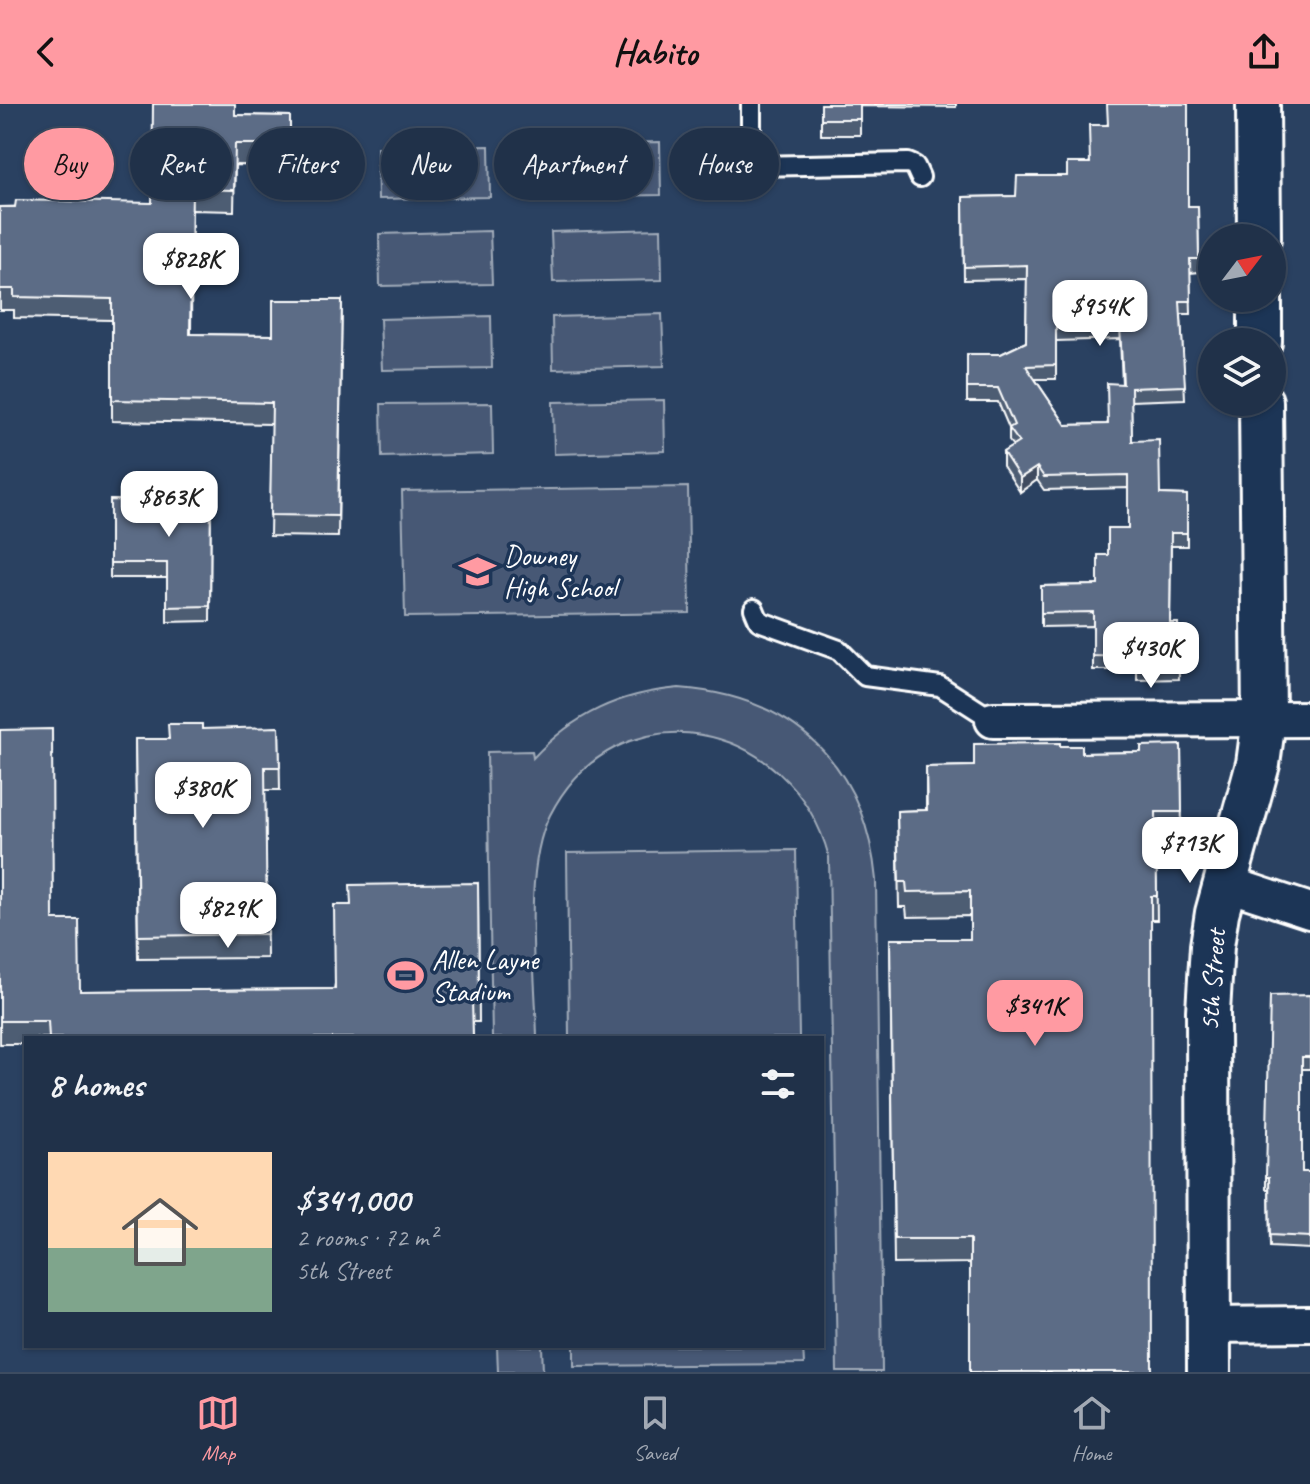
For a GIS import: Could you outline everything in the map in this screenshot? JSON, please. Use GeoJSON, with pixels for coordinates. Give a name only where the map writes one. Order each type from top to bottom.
{"type":"FeatureCollection","features":[{"type":"Feature","properties":{"kind":"street"},"geometry":{"type":"LineString","coordinates":[[1258,104],[1259,224]]}},
{"type":"Feature","properties":{"kind":"street","name":"5th Street"},"geometry":{"type":"LineString","coordinates":[[1209,1372],[1208,1011],[1212,946],[1225,883],[1258,764],[1264,719],[1261,416]]}},
{"type":"Feature","properties":{"kind":"street"},"geometry":{"type":"LineString","coordinates":[[993,720],[1310,719]]}},
{"type":"Feature","properties":{"kind":"street"},"geometry":{"type":"LineString","coordinates":[[1225,883],[1310,911]]}},
{"type":"Feature","properties":{"kind":"street"},"geometry":{"type":"LineString","coordinates":[[1209,1325],[1310,1324]]}},
{"type":"Feature","properties":{"kind":"lane"},"geometry":{"type":"LineString","coordinates":[[751,104],[751,166],[908,163],[915,166],[920,177]]}},
{"type":"Feature","properties":{"kind":"lane"},"geometry":{"type":"LineString","coordinates":[[754,609],[759,621],[839,650],[865,676],[940,686],[993,720]]}},
{"type":"Feature","properties":{"kind":"shaded area"},"geometry":{"type":"Polygon","coordinates":[[[653,142],[660,142],[661,195],[653,195],[653,142]]]}},
{"type":"Feature","properties":{"kind":"shaded area"},"geometry":{"type":"Polygon","coordinates":[[[478,146],[489,146],[490,197],[478,197],[478,146]]]}},
{"type":"Feature","properties":{"kind":"shaded area"},"geometry":{"type":"Polygon","coordinates":[[[377,148],[381,148],[381,199],[378,199],[377,148]]]}},
{"type":"Feature","properties":{"kind":"shaded area"},"geometry":{"type":"Polygon","coordinates":[[[661,229],[662,280],[553,282],[551,232],[661,229]]]}},
{"type":"Feature","properties":{"kind":"shaded area"},"geometry":{"type":"Polygon","coordinates":[[[490,231],[492,284],[380,286],[379,234],[490,231]]]}},
{"type":"Feature","properties":{"kind":"shaded area"},"geometry":{"type":"Polygon","coordinates":[[[662,314],[664,366],[553,369],[552,317],[662,314]]]}},
{"type":"Feature","properties":{"kind":"shaded area"},"geometry":{"type":"Polygon","coordinates":[[[491,316],[492,368],[382,370],[380,319],[491,316]]]}},
{"type":"Feature","properties":{"kind":"shaded area"},"geometry":{"type":"Polygon","coordinates":[[[664,400],[665,451],[554,454],[553,402],[664,400]]]}},
{"type":"Feature","properties":{"kind":"shaded area"},"geometry":{"type":"Polygon","coordinates":[[[492,403],[493,454],[382,457],[381,404],[492,403]]]}},
{"type":"Feature","properties":{"kind":"shaded area"},"geometry":{"type":"Polygon","coordinates":[[[688,487],[690,613],[405,617],[402,491],[688,487]]]}},
{"type":"Feature","properties":{"kind":"shaded area"},"geometry":{"type":"Polygon","coordinates":[[[679,688],[720,694],[757,705],[789,722],[816,744],[839,771],[857,803],[869,839],[876,880],[882,1372],[837,1372],[829,857],[809,810],[779,773],[742,748],[701,735],[658,734],[617,747],[580,773],[550,815],[536,864],[533,924],[537,1036],[492,1036],[487,752],[532,751],[533,758],[565,729],[599,708],[657,691],[679,688]]]}},
{"type":"Feature","properties":{"kind":"shaded area"},"geometry":{"type":"Polygon","coordinates":[[[796,850],[799,1036],[569,1036],[567,853],[796,850]]]}},
{"type":"Feature","properties":{"kind":"shaded area"},"geometry":{"type":"Polygon","coordinates":[[[497,1348],[542,1348],[543,1372],[498,1372],[497,1348]]]}},
{"type":"Feature","properties":{"kind":"shaded area"},"geometry":{"type":"Polygon","coordinates":[[[574,1348],[803,1348],[804,1364],[574,1366],[574,1348]]]}},
{"type":"Feature","properties":{"kind":"building"},"geometry":{"type":"Polygon","coordinates":[[[153,104],[235,104],[235,115],[290,116],[290,128],[248,128],[248,144],[235,144],[234,190],[232,128],[153,128],[153,104]]]}},
{"type":"Feature","properties":{"kind":"building"},"geometry":{"type":"Polygon","coordinates":[[[821,104],[860,104],[860,119],[821,119],[821,104]]]}},
{"type":"Feature","properties":{"kind":"building"},"geometry":{"type":"Polygon","coordinates":[[[1107,104],[1188,104],[1188,206],[1198,206],[1198,259],[1190,259],[1191,301],[1180,301],[1185,386],[1131,388],[1132,441],[1159,440],[1160,494],[1187,495],[1187,533],[1171,533],[1170,623],[1178,623],[1179,666],[1137,667],[1137,657],[1093,656],[1093,612],[1041,613],[1041,586],[1098,585],[1098,555],[1108,555],[1108,528],[1128,528],[1128,475],[1044,477],[1037,467],[1020,478],[1003,452],[1019,442],[1009,428],[1014,425],[998,388],[967,388],[967,354],[1001,354],[1026,342],[1027,265],[964,267],[963,197],[1016,196],[1017,176],[1067,176],[1067,163],[1090,163],[1089,125],[1108,125],[1107,104]],[[1120,326],[1056,327],[1056,365],[1026,366],[1066,425],[1108,424],[1107,383],[1123,384],[1120,326]]]}},
{"type":"Feature","properties":{"kind":"building"},"geometry":{"type":"Polygon","coordinates":[[[16,200],[152,203],[152,200],[192,200],[190,334],[273,335],[273,300],[342,300],[338,516],[270,515],[272,403],[112,400],[112,299],[14,297],[14,289],[0,289],[0,207],[15,207],[16,200]]]}},
{"type":"Feature","properties":{"kind":"building"},"geometry":{"type":"Polygon","coordinates":[[[168,482],[211,482],[210,606],[167,607],[167,563],[110,563],[110,500],[168,501],[168,482]]]}},
{"type":"Feature","properties":{"kind":"building"},"geometry":{"type":"Polygon","coordinates":[[[168,724],[202,724],[202,729],[279,727],[280,767],[265,767],[267,934],[138,936],[135,739],[169,739],[168,724]]]}},
{"type":"Feature","properties":{"kind":"building"},"geometry":{"type":"Polygon","coordinates":[[[52,729],[53,920],[79,920],[80,991],[335,989],[334,905],[351,905],[350,885],[478,883],[479,999],[472,999],[473,1036],[49,1036],[48,1021],[0,1021],[0,730],[52,729]]]}},
{"type":"Feature","properties":{"kind":"building"},"geometry":{"type":"Polygon","coordinates":[[[1060,743],[1060,746],[1082,746],[1082,753],[1141,752],[1141,746],[1181,745],[1182,812],[1156,812],[1157,896],[1151,896],[1152,1372],[970,1372],[970,1239],[894,1239],[890,939],[970,939],[970,891],[907,892],[906,882],[899,882],[897,811],[927,810],[926,767],[974,766],[974,744],[1060,743]]]}},
{"type":"Feature","properties":{"kind":"building"},"geometry":{"type":"Polygon","coordinates":[[[1310,995],[1310,1057],[1302,1057],[1302,1172],[1310,1172],[1310,1237],[1270,1235],[1269,1177],[1266,1177],[1270,996],[1310,995]]]}},
{"type":"Feature","properties":{"kind":"place","name":"Downey High School"},"geometry":{"type":"Point","coordinates":[478,571]}},
{"type":"Feature","properties":{"kind":"place","name":"Allen Layne Stadium"},"geometry":{"type":"Point","coordinates":[406,975]}}]}
